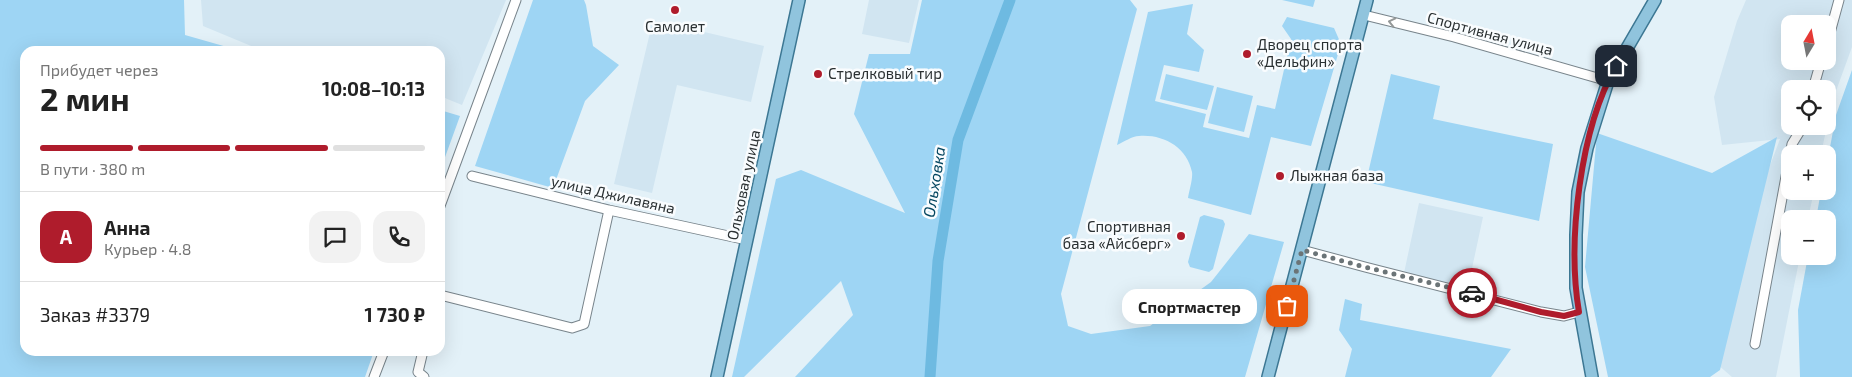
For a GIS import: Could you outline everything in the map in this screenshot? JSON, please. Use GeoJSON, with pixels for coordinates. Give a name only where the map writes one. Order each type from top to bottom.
{"type":"FeatureCollection","features":[{"type":"Feature","properties":{"kind":"main road","name":"Ольховая улица"},"geometry":{"type":"LineString","coordinates":[[717,377],[800,0]]}},
{"type":"Feature","properties":{"kind":"main road"},"geometry":{"type":"LineString","coordinates":[[1268,377],[1367,0]]}},
{"type":"Feature","properties":{"kind":"main road"},"geometry":{"type":"LineString","coordinates":[[1592,377],[1576,288],[1578,192],[1587,148],[1608,81],[1655,0]]}},
{"type":"Feature","properties":{"kind":"street"},"geometry":{"type":"LineString","coordinates":[[445,192],[516,0]]}},
{"type":"Feature","properties":{"kind":"street"},"geometry":{"type":"LineString","coordinates":[[1835,15],[1839,0]]}},
{"type":"Feature","properties":{"kind":"street","name":"Спортивная улица"},"geometry":{"type":"LineString","coordinates":[[1364,15],[1454,37],[1608,81]]}},
{"type":"Feature","properties":{"kind":"street"},"geometry":{"type":"LineString","coordinates":[[1755,344],[1792,144],[1798,135]]}},
{"type":"Feature","properties":{"kind":"street","name":"улица Джилавяна"},"geometry":{"type":"LineString","coordinates":[[472,176],[609,210],[747,240]]}},
{"type":"Feature","properties":{"kind":"street"},"geometry":{"type":"LineString","coordinates":[[445,296],[572,328],[584,324],[609,210]]}},
{"type":"Feature","properties":{"kind":"street"},"geometry":{"type":"LineString","coordinates":[[1302,250],[1541,312],[1564,316],[1579,312]]}},
{"type":"Feature","properties":{"kind":"street"},"geometry":{"type":"LineString","coordinates":[[374,377],[382,356]]}},
{"type":"Feature","properties":{"kind":"street"},"geometry":{"type":"LineString","coordinates":[[422,356],[418,372],[424,377]]}},
{"type":"Feature","properties":{"kind":"shaded area"},"geometry":{"type":"Polygon","coordinates":[[[0,0],[184,0],[185,35],[224,46],[20,46],[20,356],[372,356],[365,377],[0,377],[0,0]]]}},
{"type":"Feature","properties":{"kind":"shaded area"},"geometry":{"type":"Polygon","coordinates":[[[201,0],[506,0],[462,105],[445,98],[445,46],[251,46],[203,26],[201,0]]]}},
{"type":"Feature","properties":{"kind":"shaded area"},"geometry":{"type":"Polygon","coordinates":[[[533,0],[584,0],[593,46],[619,65],[585,101],[553,188],[475,166],[533,0]]]}},
{"type":"Feature","properties":{"kind":"shaded area"},"geometry":{"type":"Polygon","coordinates":[[[869,0],[919,0],[909,43],[862,34],[869,0]]]}},
{"type":"Feature","properties":{"kind":"shaded area"},"geometry":{"type":"Polygon","coordinates":[[[922,0],[1130,0],[1137,9],[1061,294],[1068,326],[1091,334],[1150,326],[1211,282],[1249,234],[1284,242],[1245,377],[795,377],[853,315],[841,281],[744,377],[732,377],[776,179],[801,170],[905,213],[854,114],[869,54],[910,54],[922,0]]]}},
{"type":"Feature","properties":{"kind":"shaded area"},"geometry":{"type":"Polygon","coordinates":[[[1282,0],[1315,0],[1313,7],[1282,0]]]}},
{"type":"Feature","properties":{"kind":"shaded area"},"geometry":{"type":"Polygon","coordinates":[[[1746,0],[1852,0],[1852,47],[1836,91],[1836,80],[1781,80],[1781,135],[1825,135],[1823,145],[1781,145],[1781,200],[1812,200],[1810,210],[1781,210],[1781,265],[1798,265],[1776,377],[1732,377],[1717,364],[1754,208],[1780,139],[1722,145],[1714,97],[1737,21],[1746,0]]]}},
{"type":"Feature","properties":{"kind":"shaded area"},"geometry":{"type":"Polygon","coordinates":[[[1193,4],[1187,34],[1204,50],[1199,72],[1164,65],[1155,101],[1206,114],[1203,127],[1249,138],[1257,105],[1275,109],[1291,39],[1282,26],[1287,17],[1334,28],[1341,44],[1311,146],[1271,137],[1251,215],[1188,198],[1192,172],[1185,156],[1173,144],[1157,137],[1136,136],[1117,145],[1148,12],[1193,4]]]}},
{"type":"Feature","properties":{"kind":"shaded area"},"geometry":{"type":"Polygon","coordinates":[[[653,20],[764,46],[751,102],[677,85],[652,193],[614,184],[653,20]]]}},
{"type":"Feature","properties":{"kind":"shaded area"},"geometry":{"type":"Polygon","coordinates":[[[1852,70],[1852,377],[1800,377],[1798,310],[1806,265],[1836,265],[1836,210],[1818,210],[1819,200],[1836,200],[1836,145],[1830,145],[1832,135],[1836,135],[1836,115],[1852,70]]]}},
{"type":"Feature","properties":{"kind":"shaded area"},"geometry":{"type":"Polygon","coordinates":[[[1166,74],[1214,86],[1207,110],[1160,99],[1166,74]]]}},
{"type":"Feature","properties":{"kind":"shaded area"},"geometry":{"type":"Polygon","coordinates":[[[1391,74],[1440,86],[1433,119],[1553,144],[1539,221],[1366,182],[1391,74]]]}},
{"type":"Feature","properties":{"kind":"shaded area"},"geometry":{"type":"Polygon","coordinates":[[[1217,87],[1253,96],[1244,132],[1208,123],[1217,87]]]}},
{"type":"Feature","properties":{"kind":"shaded area"},"geometry":{"type":"Polygon","coordinates":[[[445,112],[460,116],[445,157],[445,112]]]}},
{"type":"Feature","properties":{"kind":"shaded area"},"geometry":{"type":"Polygon","coordinates":[[[1597,133],[1712,173],[1777,137],[1720,370],[1710,377],[1608,377],[1585,267],[1597,133]]]}},
{"type":"Feature","properties":{"kind":"shaded area"},"geometry":{"type":"Polygon","coordinates":[[[1419,203],[1483,217],[1468,287],[1404,273],[1419,203]]]}},
{"type":"Feature","properties":{"kind":"shaded area"},"geometry":{"type":"Polygon","coordinates":[[[1204,215],[1223,220],[1225,224],[1213,269],[1209,272],[1190,267],[1188,262],[1200,217],[1204,215]]]}},
{"type":"Feature","properties":{"kind":"shaded area"},"geometry":{"type":"Polygon","coordinates":[[[1345,299],[1362,304],[1360,320],[1511,349],[1491,377],[1345,377],[1352,349],[1339,330],[1345,299]]]}},
{"type":"Feature","properties":{"kind":"waterway","name":"Ольховка"},"geometry":{"type":"LineString","coordinates":[[930,377],[938,261],[958,140],[1010,0]]}},
{"type":"Feature","properties":{"kind":"way so far"},"geometry":{"type":"LineString","coordinates":[[1287,306],[1302,250],[1472,293]]}},
{"type":"Feature","properties":{"kind":"place","name":"Самолет"},"geometry":{"type":"Point","coordinates":[675,10]}},
{"type":"Feature","properties":{"kind":"place","name":"Дворец спорта «Дельфин»"},"geometry":{"type":"Point","coordinates":[1247,54]}},
{"type":"Feature","properties":{"kind":"place","name":"Стрелковый тир"},"geometry":{"type":"Point","coordinates":[818,74]}},
{"type":"Feature","properties":{"kind":"place","name":"Лыжная база"},"geometry":{"type":"Point","coordinates":[1280,176]}},
{"type":"Feature","properties":{"kind":"place","name":"Спортивная база «Айсберг»"},"geometry":{"type":"Point","coordinates":[1181,236]}},
{"type":"Feature","properties":{"kind":"place","name":"Спортмастер"},"geometry":{"type":"Point","coordinates":[1287,306]}},
{"type":"Feature","properties":{"kind":"route"},"geometry":{"type":"LineString","coordinates":[[1472,293],[1541,312],[1564,316],[1579,312],[1576,288],[1578,192],[1595,117],[1608,81],[1616,66]]}}]}
